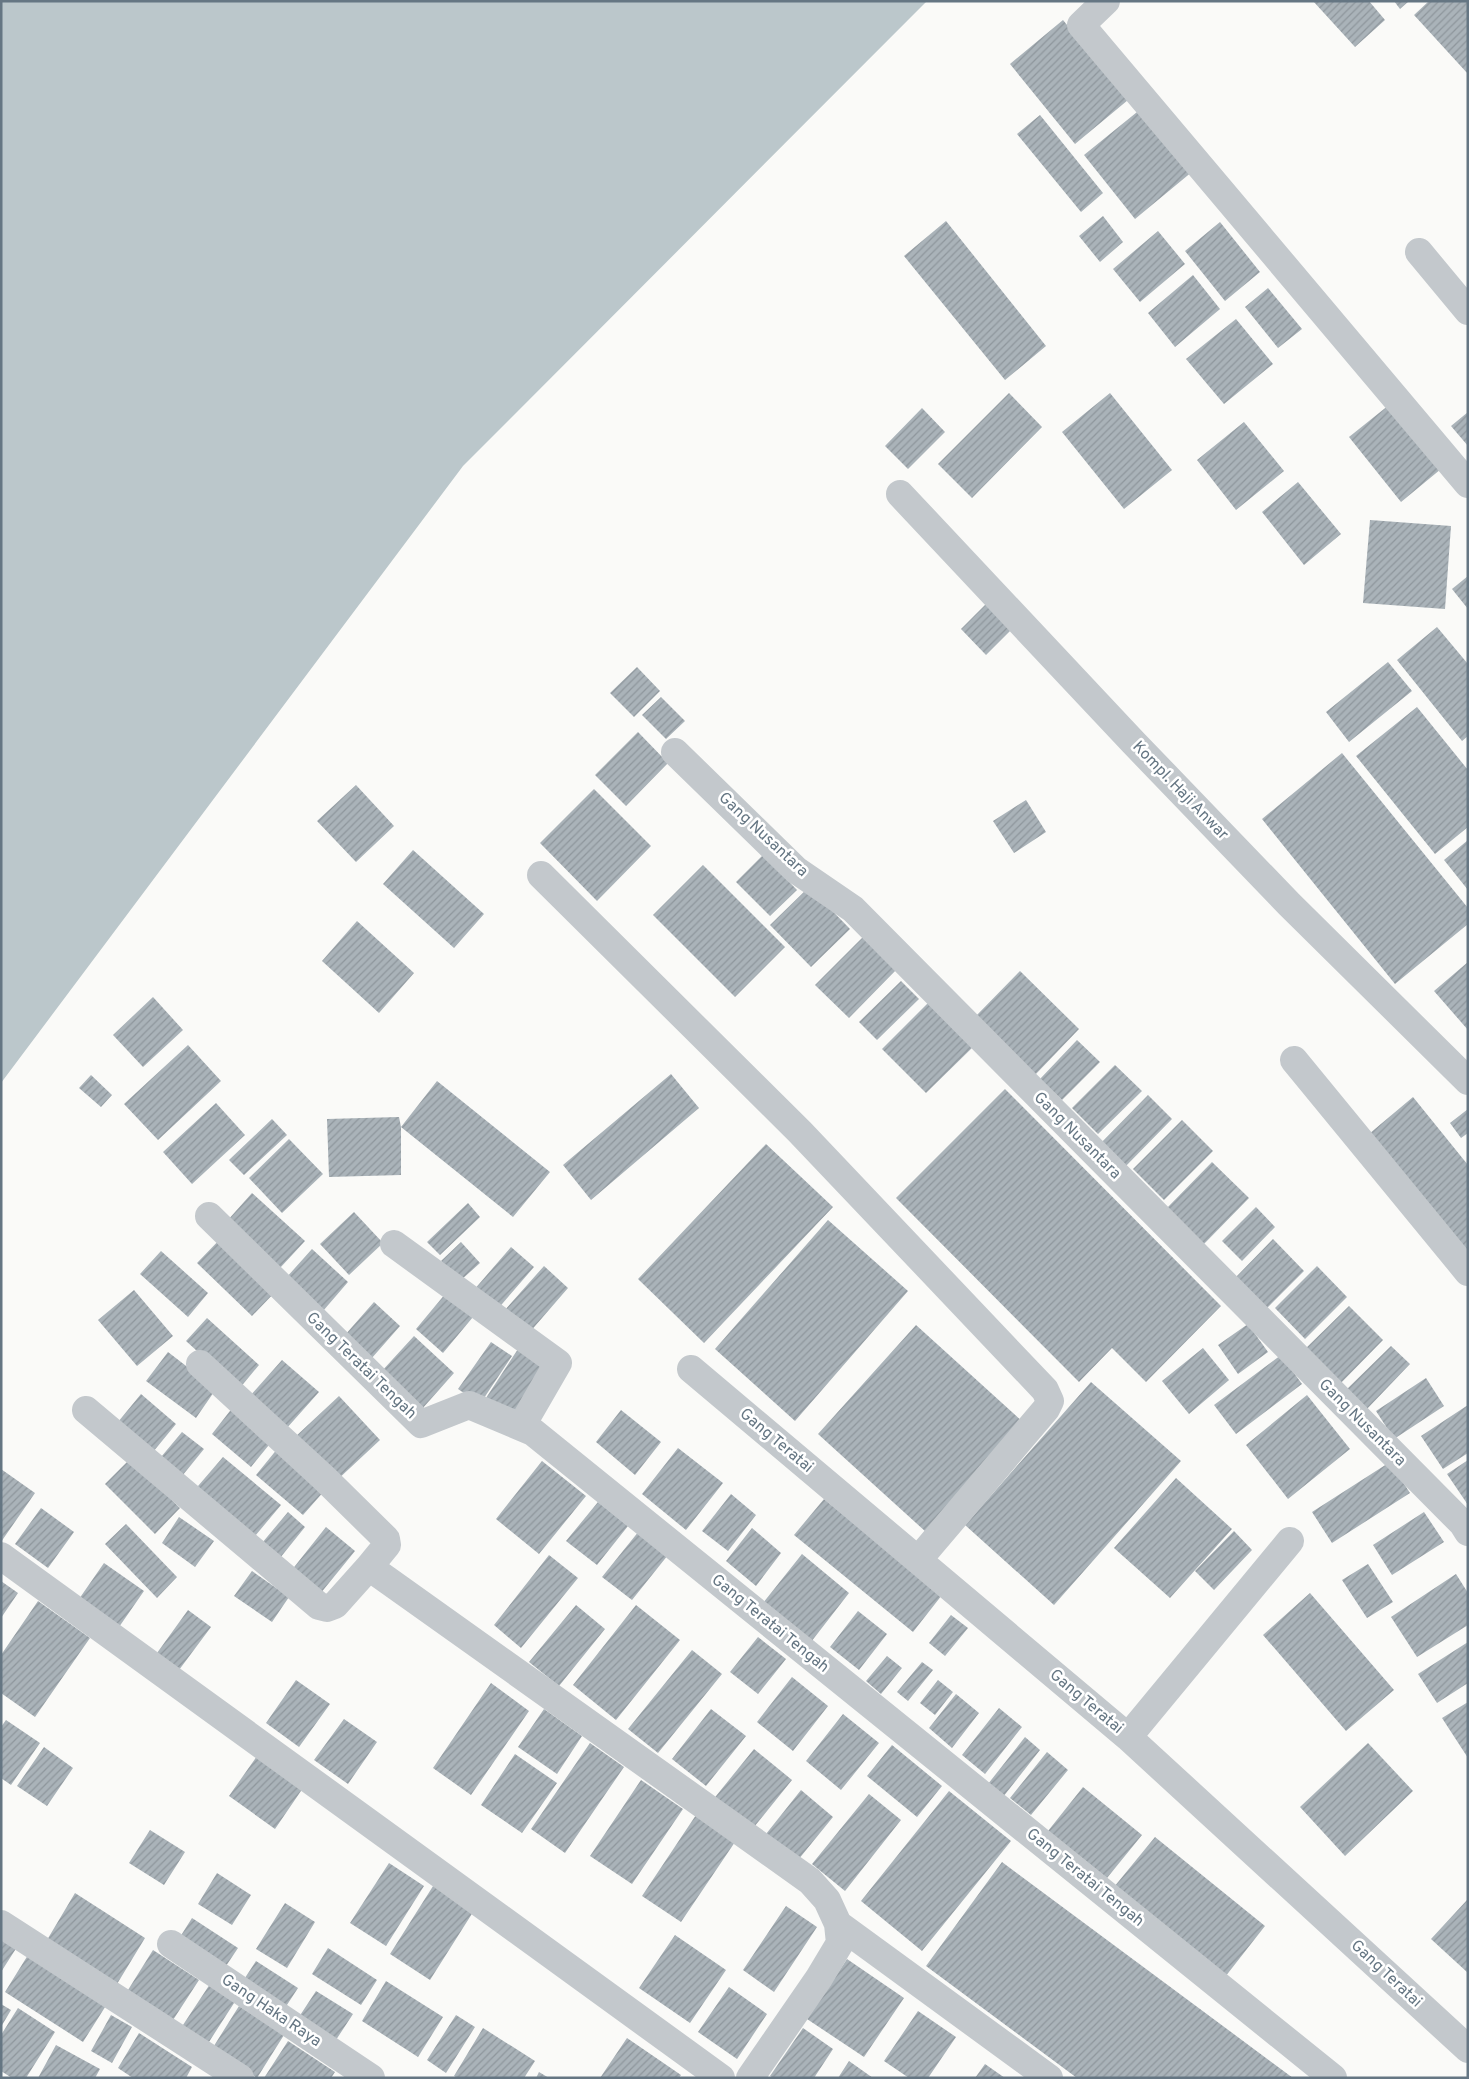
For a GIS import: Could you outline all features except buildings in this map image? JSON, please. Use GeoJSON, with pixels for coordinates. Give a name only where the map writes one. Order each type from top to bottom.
{"type":"FeatureCollection","features":[{"type":"Feature","properties":{"kind":"street"},"geometry":{"type":"LineString","coordinates":[[1106,1],[1081,26],[1468,484]]}},
{"type":"Feature","properties":{"kind":"street"},"geometry":{"type":"LineString","coordinates":[[1419,252],[1468,311]]}},
{"type":"Feature","properties":{"kind":"street","name":"Kompl. Haji Anwar"},"geometry":{"type":"LineString","coordinates":[[900,494],[1133,742],[1289,904],[1468,1081]]}},
{"type":"Feature","properties":{"kind":"street","name":"Gang Nusantara"},"geometry":{"type":"LineString","coordinates":[[675,752],[796,870],[853,909],[1463,1524],[1468,1532]]}},
{"type":"Feature","properties":{"kind":"street"},"geometry":{"type":"LineString","coordinates":[[541,875],[800,1132],[1044,1390],[1050,1401],[1046,1409],[918,1560]]}},
{"type":"Feature","properties":{"kind":"street"},"geometry":{"type":"LineString","coordinates":[[1294,1060],[1468,1272]]}},
{"type":"Feature","properties":{"kind":"street","name":"Gang Teratai Tengah"},"geometry":{"type":"LineString","coordinates":[[209,1216],[421,1424],[469,1405],[533,1432],[1333,2078]]}},
{"type":"Feature","properties":{"kind":"street"},"geometry":{"type":"LineString","coordinates":[[394,1244],[558,1363],[521,1428]]}},
{"type":"Feature","properties":{"kind":"street"},"geometry":{"type":"LineString","coordinates":[[86,1410],[319,1606],[327,1608],[334,1606],[387,1545],[386,1539],[324,1478],[200,1364]]}},
{"type":"Feature","properties":{"kind":"street","name":"Gang Teratai"},"geometry":{"type":"LineString","coordinates":[[691,1369],[1128,1737],[1468,2050]]}},
{"type":"Feature","properties":{"kind":"street"},"geometry":{"type":"LineString","coordinates":[[1128,1737],[1290,1541]]}},
{"type":"Feature","properties":{"kind":"street"},"geometry":{"type":"LineString","coordinates":[[1,1556],[721,2078]]}},
{"type":"Feature","properties":{"kind":"street"},"geometry":{"type":"LineString","coordinates":[[369,1567],[810,1881],[827,1900],[838,1924],[840,1943],[750,2078]]}},
{"type":"Feature","properties":{"kind":"street"},"geometry":{"type":"LineString","coordinates":[[1,1924],[240,2078]]}},
{"type":"Feature","properties":{"kind":"street"},"geometry":{"type":"LineString","coordinates":[[838,1924],[1049,2078]]}},
{"type":"Feature","properties":{"kind":"street","name":"Gang Haka Raya"},"geometry":{"type":"LineString","coordinates":[[171,1944],[371,2078]]}},
{"type":"Feature","properties":{"kind":"shaded area"},"geometry":{"type":"Polygon","coordinates":[[[1,1],[927,1],[463,466],[1,1083],[1,1]]]}}]}
